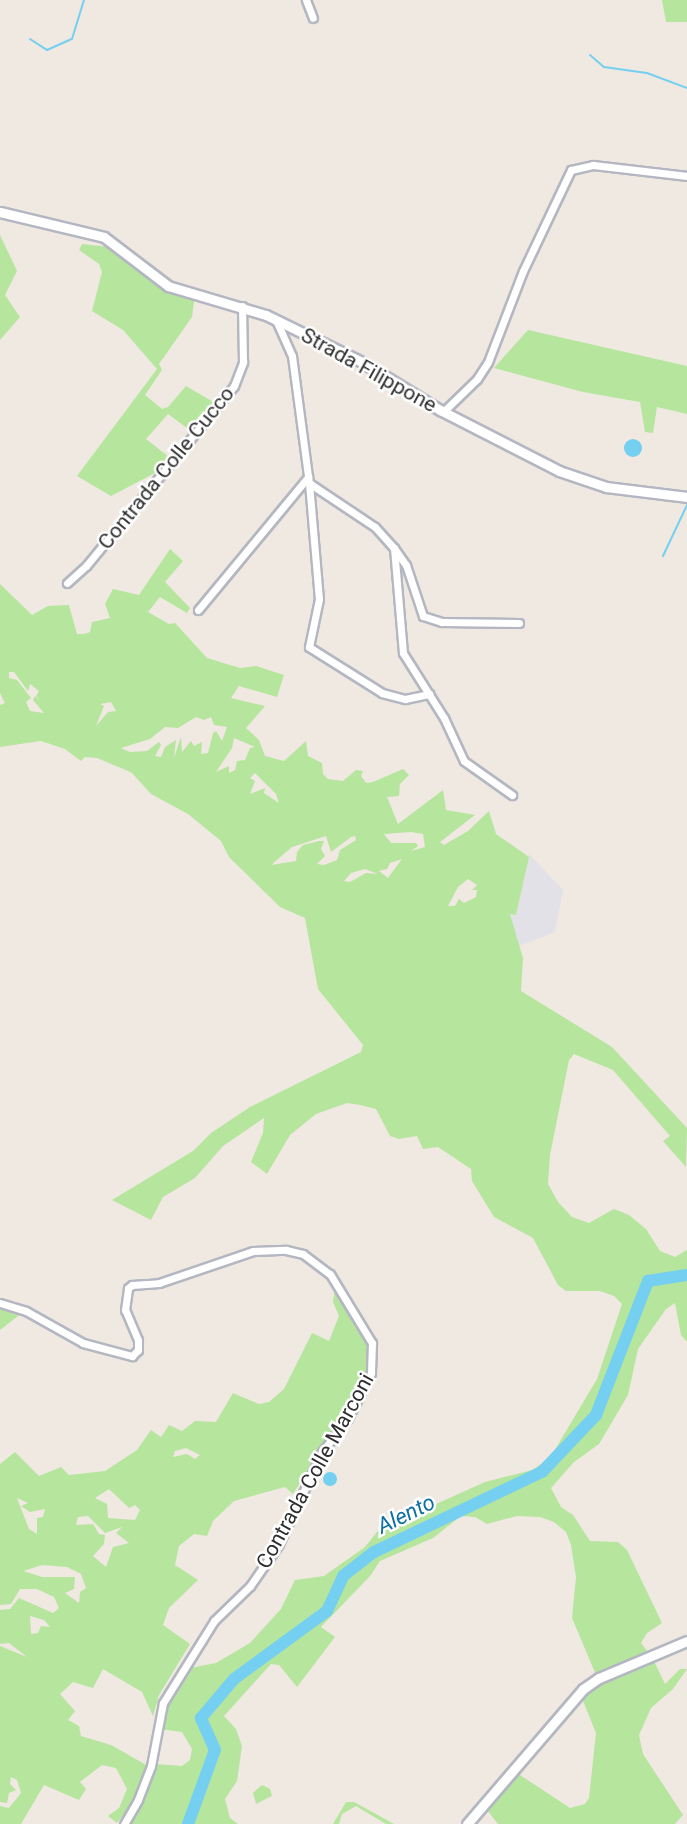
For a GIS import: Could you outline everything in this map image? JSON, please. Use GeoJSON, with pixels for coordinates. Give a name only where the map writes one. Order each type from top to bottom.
{"type":"FeatureCollection","features":[{"type":"Feature","properties":{"kind":"street"},"geometry":{"type":"LineString","coordinates":[[306,0],[313,18]]}},
{"type":"Feature","properties":{"kind":"street","name":"Strada Filippone"},"geometry":{"type":"LineString","coordinates":[[0,212],[104,237],[168,285],[242,306],[276,320],[362,362],[444,411],[477,379],[488,362],[523,272],[571,170],[593,165],[687,176]]}},
{"type":"Feature","properties":{"kind":"street","name":"Contrada Colle Cucco"},"geometry":{"type":"LineString","coordinates":[[67,583],[86,566],[234,386],[243,362],[242,306]]}},
{"type":"Feature","properties":{"kind":"street"},"geometry":{"type":"LineString","coordinates":[[276,320],[292,356],[308,480],[319,599],[309,647],[382,693],[405,699],[429,694]]}},
{"type":"Feature","properties":{"kind":"street"},"geometry":{"type":"LineString","coordinates":[[444,411],[559,471],[588,482],[687,497]]}},
{"type":"Feature","properties":{"kind":"street"},"geometry":{"type":"LineString","coordinates":[[308,480],[375,527],[394,548],[406,565],[419,608],[430,620],[519,623]]}},
{"type":"Feature","properties":{"kind":"street"},"geometry":{"type":"LineString","coordinates":[[198,610],[308,480]]}},
{"type":"Feature","properties":{"kind":"street"},"geometry":{"type":"LineString","coordinates":[[394,548],[399,640],[403,653],[429,694],[464,761],[512,795]]}},
{"type":"Feature","properties":{"kind":"street","name":"Contrada Colle Marconi"},"geometry":{"type":"LineString","coordinates":[[0,1303],[26,1311],[83,1343],[132,1356],[139,1344],[125,1310],[125,1298],[132,1284],[159,1282],[253,1251],[286,1250],[303,1254],[330,1274],[372,1342],[371,1372],[348,1418],[322,1452],[279,1544],[250,1586],[214,1621],[164,1703],[151,1766],[138,1800],[124,1824]]}},
{"type":"Feature","properties":{"kind":"street"},"geometry":{"type":"LineString","coordinates":[[467,1824],[583,1689],[599,1678],[687,1641]]}},
{"type":"Feature","properties":{"kind":"shaded area"},"geometry":{"type":"Polygon","coordinates":[[[529,854],[563,890],[555,932],[519,946],[509,914],[516,915],[529,854]]]}},
{"type":"Feature","properties":{"kind":"green space"},"geometry":{"type":"Polygon","coordinates":[[[662,0],[687,0],[687,22],[666,22],[662,0]]]}},
{"type":"Feature","properties":{"kind":"green space"},"geometry":{"type":"Polygon","coordinates":[[[0,235],[17,271],[5,295],[20,317],[0,340],[0,235]]]}},
{"type":"Feature","properties":{"kind":"green space"},"geometry":{"type":"Polygon","coordinates":[[[82,244],[109,247],[151,281],[195,294],[192,317],[159,364],[162,370],[145,395],[162,409],[168,407],[186,386],[215,403],[191,431],[168,414],[146,439],[169,457],[153,474],[111,496],[77,476],[157,369],[123,330],[92,311],[102,272],[99,264],[79,250],[82,244]]]}},
{"type":"Feature","properties":{"kind":"green space"},"geometry":{"type":"Polygon","coordinates":[[[528,330],[687,366],[687,414],[657,407],[653,433],[645,432],[640,402],[583,392],[494,368],[528,330]]]}},
{"type":"Feature","properties":{"kind":"green space"},"geometry":{"type":"Polygon","coordinates":[[[170,549],[183,561],[165,582],[190,608],[187,613],[160,597],[148,612],[169,624],[175,623],[207,658],[240,668],[256,666],[284,675],[277,697],[239,686],[231,698],[265,706],[246,728],[259,740],[265,756],[284,761],[306,741],[308,756],[322,763],[323,774],[328,779],[343,781],[356,770],[363,771],[361,776],[366,783],[403,769],[409,775],[400,784],[399,796],[387,797],[398,824],[443,790],[446,810],[475,815],[440,842],[444,845],[468,831],[489,811],[496,834],[529,857],[516,915],[510,914],[523,958],[521,991],[612,1047],[687,1128],[686,1167],[663,1141],[670,1136],[613,1070],[574,1054],[569,1060],[550,1155],[548,1184],[558,1202],[572,1217],[589,1223],[614,1209],[629,1215],[646,1229],[660,1251],[675,1257],[687,1250],[687,1342],[681,1335],[675,1303],[666,1309],[638,1349],[628,1395],[599,1444],[574,1462],[551,1488],[561,1507],[573,1515],[590,1541],[618,1542],[627,1550],[662,1623],[647,1633],[641,1643],[647,1651],[596,1675],[572,1618],[576,1577],[571,1545],[566,1532],[554,1522],[540,1517],[517,1516],[487,1524],[475,1517],[461,1516],[433,1538],[380,1561],[370,1576],[321,1627],[335,1637],[297,1687],[279,1665],[271,1664],[224,1716],[236,1729],[242,1746],[237,1781],[225,1799],[230,1818],[238,1824],[126,1824],[138,1809],[155,1764],[182,1766],[190,1760],[192,1749],[182,1732],[159,1729],[168,1702],[190,1668],[216,1663],[250,1643],[281,1609],[295,1580],[324,1576],[365,1547],[381,1527],[391,1521],[410,1523],[425,1509],[485,1482],[532,1470],[550,1458],[597,1379],[622,1304],[614,1296],[600,1291],[566,1291],[558,1285],[533,1238],[494,1217],[472,1181],[471,1169],[438,1147],[423,1149],[417,1136],[399,1139],[390,1136],[376,1109],[360,1105],[347,1103],[316,1114],[290,1135],[267,1174],[251,1162],[263,1133],[264,1118],[223,1146],[195,1178],[163,1197],[151,1220],[112,1200],[193,1151],[211,1133],[250,1107],[361,1052],[363,1045],[318,989],[305,918],[280,907],[229,857],[221,841],[188,814],[151,794],[132,773],[121,768],[97,758],[85,757],[81,761],[65,749],[41,741],[0,747],[0,705],[5,703],[0,693],[0,584],[32,615],[48,606],[69,605],[77,634],[90,632],[92,622],[110,618],[105,604],[113,589],[139,595],[170,549]],[[9,672],[9,678],[17,680],[31,698],[26,702],[30,711],[44,713],[33,700],[35,696],[41,702],[36,696],[39,691],[30,684],[28,691],[14,672],[9,672]],[[111,702],[100,704],[104,706],[96,726],[108,712],[116,711],[111,702]],[[196,717],[178,728],[165,727],[150,739],[121,748],[130,752],[147,751],[159,742],[161,745],[155,756],[161,757],[165,747],[176,740],[174,758],[181,737],[182,752],[191,741],[194,746],[202,742],[201,754],[208,753],[213,733],[216,731],[222,741],[227,727],[214,725],[211,717],[204,720],[196,717]],[[234,738],[232,748],[216,772],[229,766],[229,773],[235,770],[237,761],[245,760],[250,748],[255,747],[234,738]],[[255,773],[250,778],[255,781],[250,794],[265,788],[264,793],[279,803],[276,794],[255,773]],[[411,832],[384,834],[391,843],[416,843],[418,846],[411,851],[425,847],[423,834],[411,832]],[[326,836],[292,847],[271,865],[296,861],[297,852],[303,845],[324,841],[321,849],[325,856],[317,864],[324,865],[337,860],[340,850],[356,840],[355,836],[331,852],[326,836]],[[402,859],[390,863],[387,869],[379,871],[388,878],[402,859]],[[365,869],[351,873],[344,881],[350,882],[366,873],[378,874],[365,869]],[[468,879],[458,887],[448,906],[455,906],[459,899],[464,903],[476,897],[477,890],[472,890],[477,885],[468,879]]]}},
{"type":"Feature","properties":{"kind":"green space"},"geometry":{"type":"Polygon","coordinates":[[[335,1289],[368,1341],[370,1352],[365,1377],[293,1494],[285,1487],[234,1501],[213,1521],[207,1536],[194,1534],[179,1546],[175,1565],[198,1580],[169,1608],[163,1625],[190,1644],[159,1695],[153,1716],[142,1692],[103,1669],[93,1688],[73,1682],[60,1694],[75,1711],[68,1720],[79,1726],[81,1736],[111,1745],[148,1766],[136,1799],[117,1823],[108,1816],[119,1808],[127,1789],[116,1768],[102,1765],[80,1782],[86,1789],[79,1800],[44,1785],[21,1824],[0,1824],[0,1806],[9,1808],[21,1793],[17,1780],[11,1777],[10,1784],[16,1790],[9,1793],[7,1803],[0,1802],[0,1646],[27,1657],[9,1643],[0,1644],[0,1610],[10,1609],[19,1598],[53,1613],[59,1608],[54,1597],[37,1589],[20,1589],[11,1604],[0,1605],[0,1464],[15,1452],[39,1476],[61,1467],[69,1475],[105,1471],[137,1450],[151,1430],[161,1437],[169,1425],[182,1431],[195,1421],[216,1422],[233,1393],[259,1404],[269,1402],[284,1389],[312,1333],[329,1341],[339,1316],[333,1302],[335,1289]],[[186,1448],[175,1451],[173,1457],[187,1454],[195,1459],[200,1455],[186,1448]],[[109,1489],[95,1498],[107,1504],[108,1518],[135,1520],[140,1510],[135,1505],[129,1508],[109,1489]],[[17,1498],[29,1529],[37,1534],[37,1518],[43,1517],[45,1509],[30,1512],[21,1506],[28,1503],[17,1498]],[[88,1516],[78,1517],[76,1525],[93,1524],[99,1534],[105,1535],[104,1544],[93,1556],[106,1567],[113,1547],[129,1543],[116,1533],[122,1527],[105,1533],[88,1516]],[[42,1565],[23,1571],[42,1577],[75,1577],[74,1589],[65,1593],[79,1603],[80,1592],[86,1588],[81,1574],[67,1567],[42,1565]],[[30,1616],[31,1634],[38,1633],[41,1626],[50,1627],[44,1620],[30,1616]]]}},
{"type":"Feature","properties":{"kind":"green space"},"geometry":{"type":"Polygon","coordinates":[[[0,1306],[22,1313],[0,1330],[0,1306]]]}},
{"type":"Feature","properties":{"kind":"green space"},"geometry":{"type":"Polygon","coordinates":[[[653,1659],[665,1684],[680,1669],[687,1669],[673,1689],[651,1708],[639,1735],[643,1754],[683,1815],[675,1824],[498,1824],[487,1810],[517,1773],[570,1808],[585,1804],[589,1798],[596,1733],[583,1701],[597,1685],[653,1659]]]}},
{"type":"Feature","properties":{"kind":"green space"},"geometry":{"type":"Polygon","coordinates":[[[262,1785],[270,1789],[272,1796],[256,1804],[253,1793],[262,1785]]]}},
{"type":"Feature","properties":{"kind":"green space"},"geometry":{"type":"Polygon","coordinates":[[[346,1802],[354,1802],[394,1824],[386,1824],[356,1806],[342,1814],[339,1824],[333,1824],[346,1802]]]}},
{"type":"Feature","properties":{"kind":"water"},"geometry":{"type":"Polygon","coordinates":[[[633,439],[639,442],[642,448],[639,454],[633,457],[627,454],[624,448],[627,442],[633,439]]]}},
{"type":"Feature","properties":{"kind":"water"},"geometry":{"type":"Polygon","coordinates":[[[330,1472],[335,1474],[337,1479],[335,1484],[330,1486],[325,1484],[323,1479],[325,1474],[330,1472]]]}},
{"type":"Feature","properties":{"kind":"waterway"},"geometry":{"type":"LineString","coordinates":[[30,39],[47,50],[72,39],[84,0]]}},
{"type":"Feature","properties":{"kind":"waterway"},"geometry":{"type":"LineString","coordinates":[[590,55],[604,67],[647,73],[687,88]]}},
{"type":"Feature","properties":{"kind":"waterway"},"geometry":{"type":"LineString","coordinates":[[663,556],[687,505]]}},
{"type":"Feature","properties":{"kind":"waterway","name":"Alento"},"geometry":{"type":"LineString","coordinates":[[188,1824],[215,1750],[201,1718],[234,1679],[327,1611],[343,1576],[374,1552],[542,1472],[596,1415],[648,1281],[687,1275]]}}]}
